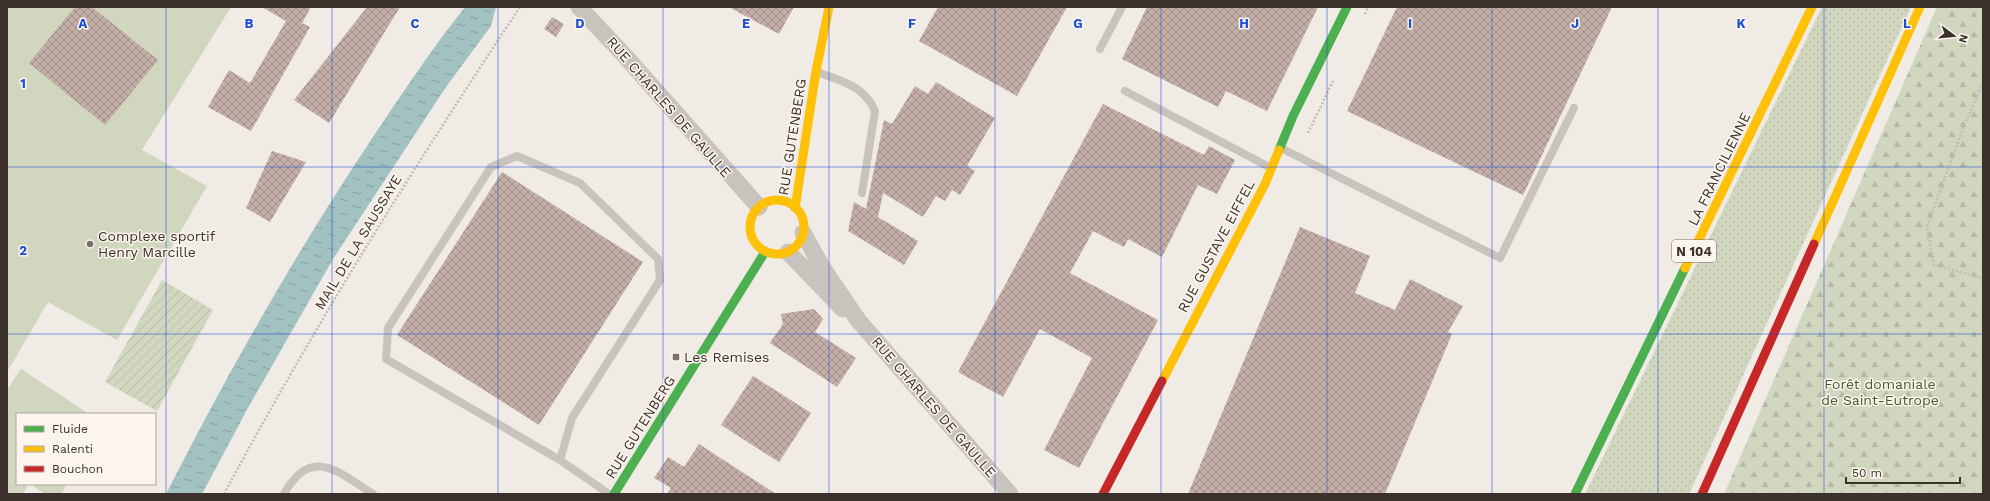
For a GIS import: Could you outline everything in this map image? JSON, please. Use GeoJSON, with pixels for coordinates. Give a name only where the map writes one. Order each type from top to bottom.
{"type":"FeatureCollection","features":[{"type":"Feature","properties":{"kind":"main road","name":"RUE GUTENBERG"},"geometry":{"type":"LineString","coordinates":[[795,208],[816,72],[829,7]]}},
{"type":"Feature","properties":{"kind":"main road","name":"RUE GUSTAVE EIFFEL"},"geometry":{"type":"LineString","coordinates":[[1102,494],[1257,198],[1293,116],[1347,7]]}},
{"type":"Feature","properties":{"kind":"main road","name":"LA FRANCILIENNE"},"geometry":{"type":"LineString","coordinates":[[1575,494],[1812,7]]}},
{"type":"Feature","properties":{"kind":"main road"},"geometry":{"type":"LineString","coordinates":[[1702,494],[1920,7]]}},
{"type":"Feature","properties":{"kind":"main road","name":"RUE GUTENBERG"},"geometry":{"type":"LineString","coordinates":[[793,156],[816,72]]}},
{"type":"Feature","properties":{"kind":"main road"},"geometry":{"type":"LineString","coordinates":[[769,201],[788,203],[795,208],[800,215],[803,224],[803,233],[800,241],[788,252],[773,254],[758,247],[750,233],[750,222],[753,214],[769,201]]}},
{"type":"Feature","properties":{"kind":"main road","name":"RUE GUTENBERG"},"geometry":{"type":"LineString","coordinates":[[614,494],[766,252]]}},
{"type":"Feature","properties":{"kind":"street","name":"RUE CHARLES DE GAULLE"},"geometry":{"type":"LineString","coordinates":[[579,7],[625,56],[769,201]]}},
{"type":"Feature","properties":{"kind":"street","name":"RUE CHARLES DE GAULLE"},"geometry":{"type":"LineString","coordinates":[[803,233],[822,266],[844,296],[858,320],[1010,494]]}},
{"type":"Feature","properties":{"kind":"street","name":"RUE CHARLES DE GAULLE"},"geometry":{"type":"LineString","coordinates":[[788,252],[836,303],[858,320]]}},
{"type":"Feature","properties":{"kind":"lane"},"geometry":{"type":"LineString","coordinates":[[1100,49],[1122,7]]}},
{"type":"Feature","properties":{"kind":"lane"},"geometry":{"type":"LineString","coordinates":[[816,72],[855,86],[871,101],[875,111],[862,193]]}},
{"type":"Feature","properties":{"kind":"lane"},"geometry":{"type":"LineString","coordinates":[[1125,91],[1271,168]]}},
{"type":"Feature","properties":{"kind":"lane"},"geometry":{"type":"LineString","coordinates":[[1280,148],[1500,258],[1574,108]]}},
{"type":"Feature","properties":{"kind":"lane"},"geometry":{"type":"LineString","coordinates":[[560,460],[572,418],[660,280],[658,259],[580,183],[517,156],[491,167],[388,328],[386,360],[560,460],[610,494]]}},
{"type":"Feature","properties":{"kind":"lane"},"geometry":{"type":"LineString","coordinates":[[284,494],[292,478],[312,466],[330,467],[373,494]]}},
{"type":"Feature","properties":{"kind":"path","name":"MAIL DE LA SAUSSAYE"},"geometry":{"type":"LineString","coordinates":[[224,494],[338,294],[437,132],[520,7]]}},
{"type":"Feature","properties":{"kind":"path"},"geometry":{"type":"LineString","coordinates":[[1983,83],[1964,123],[1927,226],[1934,266],[1983,278]]}},
{"type":"Feature","properties":{"kind":"green space","name":"Complexe sportif Henry Marcille"},"geometry":{"type":"Polygon","coordinates":[[[7,7],[231,7],[142,150],[207,186],[117,340],[48,302],[7,372],[7,7]]]}},
{"type":"Feature","properties":{"kind":"green space"},"geometry":{"type":"Polygon","coordinates":[[[1822,7],[1911,7],[1689,494],[1585,494],[1822,7]]]}},
{"type":"Feature","properties":{"kind":"green space","name":"Forêt domaniale de Saint-Eutrope"},"geometry":{"type":"Polygon","coordinates":[[[1937,7],[1983,7],[1983,494],[1724,494],[1937,7]]]}},
{"type":"Feature","properties":{"kind":"green space"},"geometry":{"type":"Polygon","coordinates":[[[162,280],[213,310],[157,411],[105,382],[162,280]]]}},
{"type":"Feature","properties":{"kind":"green space"},"geometry":{"type":"Polygon","coordinates":[[[21,369],[87,413],[16,413],[16,485],[24,485],[27,487],[23,494],[7,494],[7,390],[21,369]]]}},
{"type":"Feature","properties":{"kind":"green space"},"geometry":{"type":"Polygon","coordinates":[[[32,485],[66,485],[61,494],[45,494],[32,485]]]}},
{"type":"Feature","properties":{"kind":"water"},"geometry":{"type":"Polygon","coordinates":[[[465,7],[496,7],[491,26],[446,87],[333,259],[249,406],[202,494],[166,494],[238,358],[316,226],[405,89],[465,7]]]}},
{"type":"Feature","properties":{"kind":"building"},"geometry":{"type":"Polygon","coordinates":[[[75,7],[92,7],[158,60],[105,125],[29,63],[75,7]]]}},
{"type":"Feature","properties":{"kind":"building"},"geometry":{"type":"Polygon","coordinates":[[[262,7],[311,7],[302,23],[310,27],[251,131],[208,107],[229,70],[250,83],[286,21],[262,7]]]}},
{"type":"Feature","properties":{"kind":"building"},"geometry":{"type":"Polygon","coordinates":[[[367,7],[400,7],[329,123],[294,100],[367,7]]]}},
{"type":"Feature","properties":{"kind":"building"},"geometry":{"type":"Polygon","coordinates":[[[729,7],[794,7],[779,34],[729,7]]]}},
{"type":"Feature","properties":{"kind":"building"},"geometry":{"type":"Polygon","coordinates":[[[938,7],[1067,7],[1017,96],[919,41],[938,7]]]}},
{"type":"Feature","properties":{"kind":"building"},"geometry":{"type":"Polygon","coordinates":[[[1147,7],[1318,7],[1267,111],[1226,91],[1218,107],[1122,59],[1147,7]]]}},
{"type":"Feature","properties":{"kind":"building"},"geometry":{"type":"Polygon","coordinates":[[[1397,7],[1612,7],[1523,195],[1347,111],[1397,7]]]}},
{"type":"Feature","properties":{"kind":"building"},"geometry":{"type":"Polygon","coordinates":[[[552,17],[564,24],[556,37],[544,29],[552,17]]]}},
{"type":"Feature","properties":{"kind":"building"},"geometry":{"type":"Polygon","coordinates":[[[936,82],[995,118],[967,166],[975,171],[960,195],[952,190],[945,201],[936,196],[923,217],[883,193],[878,217],[918,241],[904,265],[848,231],[854,202],[866,209],[884,120],[892,124],[915,86],[928,94],[936,82]]]}},
{"type":"Feature","properties":{"kind":"building"},"geometry":{"type":"Polygon","coordinates":[[[1103,104],[1204,155],[1209,146],[1235,160],[1217,194],[1198,185],[1162,257],[1128,239],[1124,247],[1093,231],[1070,273],[1158,320],[1079,468],[1044,450],[1092,358],[1040,329],[1003,397],[958,372],[1103,104]]]}},
{"type":"Feature","properties":{"kind":"building"},"geometry":{"type":"Polygon","coordinates":[[[272,151],[306,162],[270,222],[246,208],[272,151]]]}},
{"type":"Feature","properties":{"kind":"building"},"geometry":{"type":"Polygon","coordinates":[[[502,172],[643,262],[539,425],[397,335],[502,172]]]}},
{"type":"Feature","properties":{"kind":"building"},"geometry":{"type":"Polygon","coordinates":[[[1300,227],[1370,256],[1355,293],[1395,310],[1410,279],[1463,306],[1448,332],[1452,334],[1385,494],[1188,494],[1300,227]]]}},
{"type":"Feature","properties":{"kind":"building"},"geometry":{"type":"Polygon","coordinates":[[[814,309],[823,319],[815,332],[856,358],[837,387],[770,343],[783,324],[781,314],[814,309]]]}},
{"type":"Feature","properties":{"kind":"building"},"geometry":{"type":"Polygon","coordinates":[[[753,376],[811,413],[779,462],[721,425],[753,376]]]}},
{"type":"Feature","properties":{"kind":"building"},"geometry":{"type":"Polygon","coordinates":[[[699,444],[776,494],[667,494],[671,488],[654,478],[668,457],[684,467],[699,444]]]}},
{"type":"Feature","properties":{"kind":"traffic: fast"},"geometry":{"type":"LineString","coordinates":[[1279,150],[1293,116],[1347,7]]}},
{"type":"Feature","properties":{"kind":"traffic: fast"},"geometry":{"type":"LineString","coordinates":[[614,494],[765,252]]}},
{"type":"Feature","properties":{"kind":"traffic: fast"},"geometry":{"type":"LineString","coordinates":[[1575,494],[1685,268]]}},
{"type":"Feature","properties":{"kind":"traffic: slow"},"geometry":{"type":"LineString","coordinates":[[795,208],[816,71],[829,7]]}},
{"type":"Feature","properties":{"kind":"traffic: slow"},"geometry":{"type":"LineString","coordinates":[[1685,268],[1812,7]]}},
{"type":"Feature","properties":{"kind":"traffic: slow"},"geometry":{"type":"LineString","coordinates":[[1814,244],[1920,7]]}},
{"type":"Feature","properties":{"kind":"traffic: slow"},"geometry":{"type":"LineString","coordinates":[[1162,381],[1265,184],[1279,150]]}},
{"type":"Feature","properties":{"kind":"traffic: slow"},"geometry":{"type":"LineString","coordinates":[[777,200],[787,202],[796,208],[802,217],[804,227],[802,237],[796,246],[787,252],[777,254],[767,252],[758,246],[752,237],[750,227],[752,217],[758,208],[767,202],[777,200]]}},
{"type":"Feature","properties":{"kind":"traffic: jam"},"geometry":{"type":"LineString","coordinates":[[1702,494],[1814,244]]}},
{"type":"Feature","properties":{"kind":"traffic: jam"},"geometry":{"type":"LineString","coordinates":[[1103,494],[1162,381]]}},
{"type":"Feature","properties":{"kind":"place","name":"Complexe sportif Henry Marcille"},"geometry":{"type":"Point","coordinates":[90,244]}},
{"type":"Feature","properties":{"kind":"place","name":"Les Remises"},"geometry":{"type":"Point","coordinates":[676,357]}}]}
